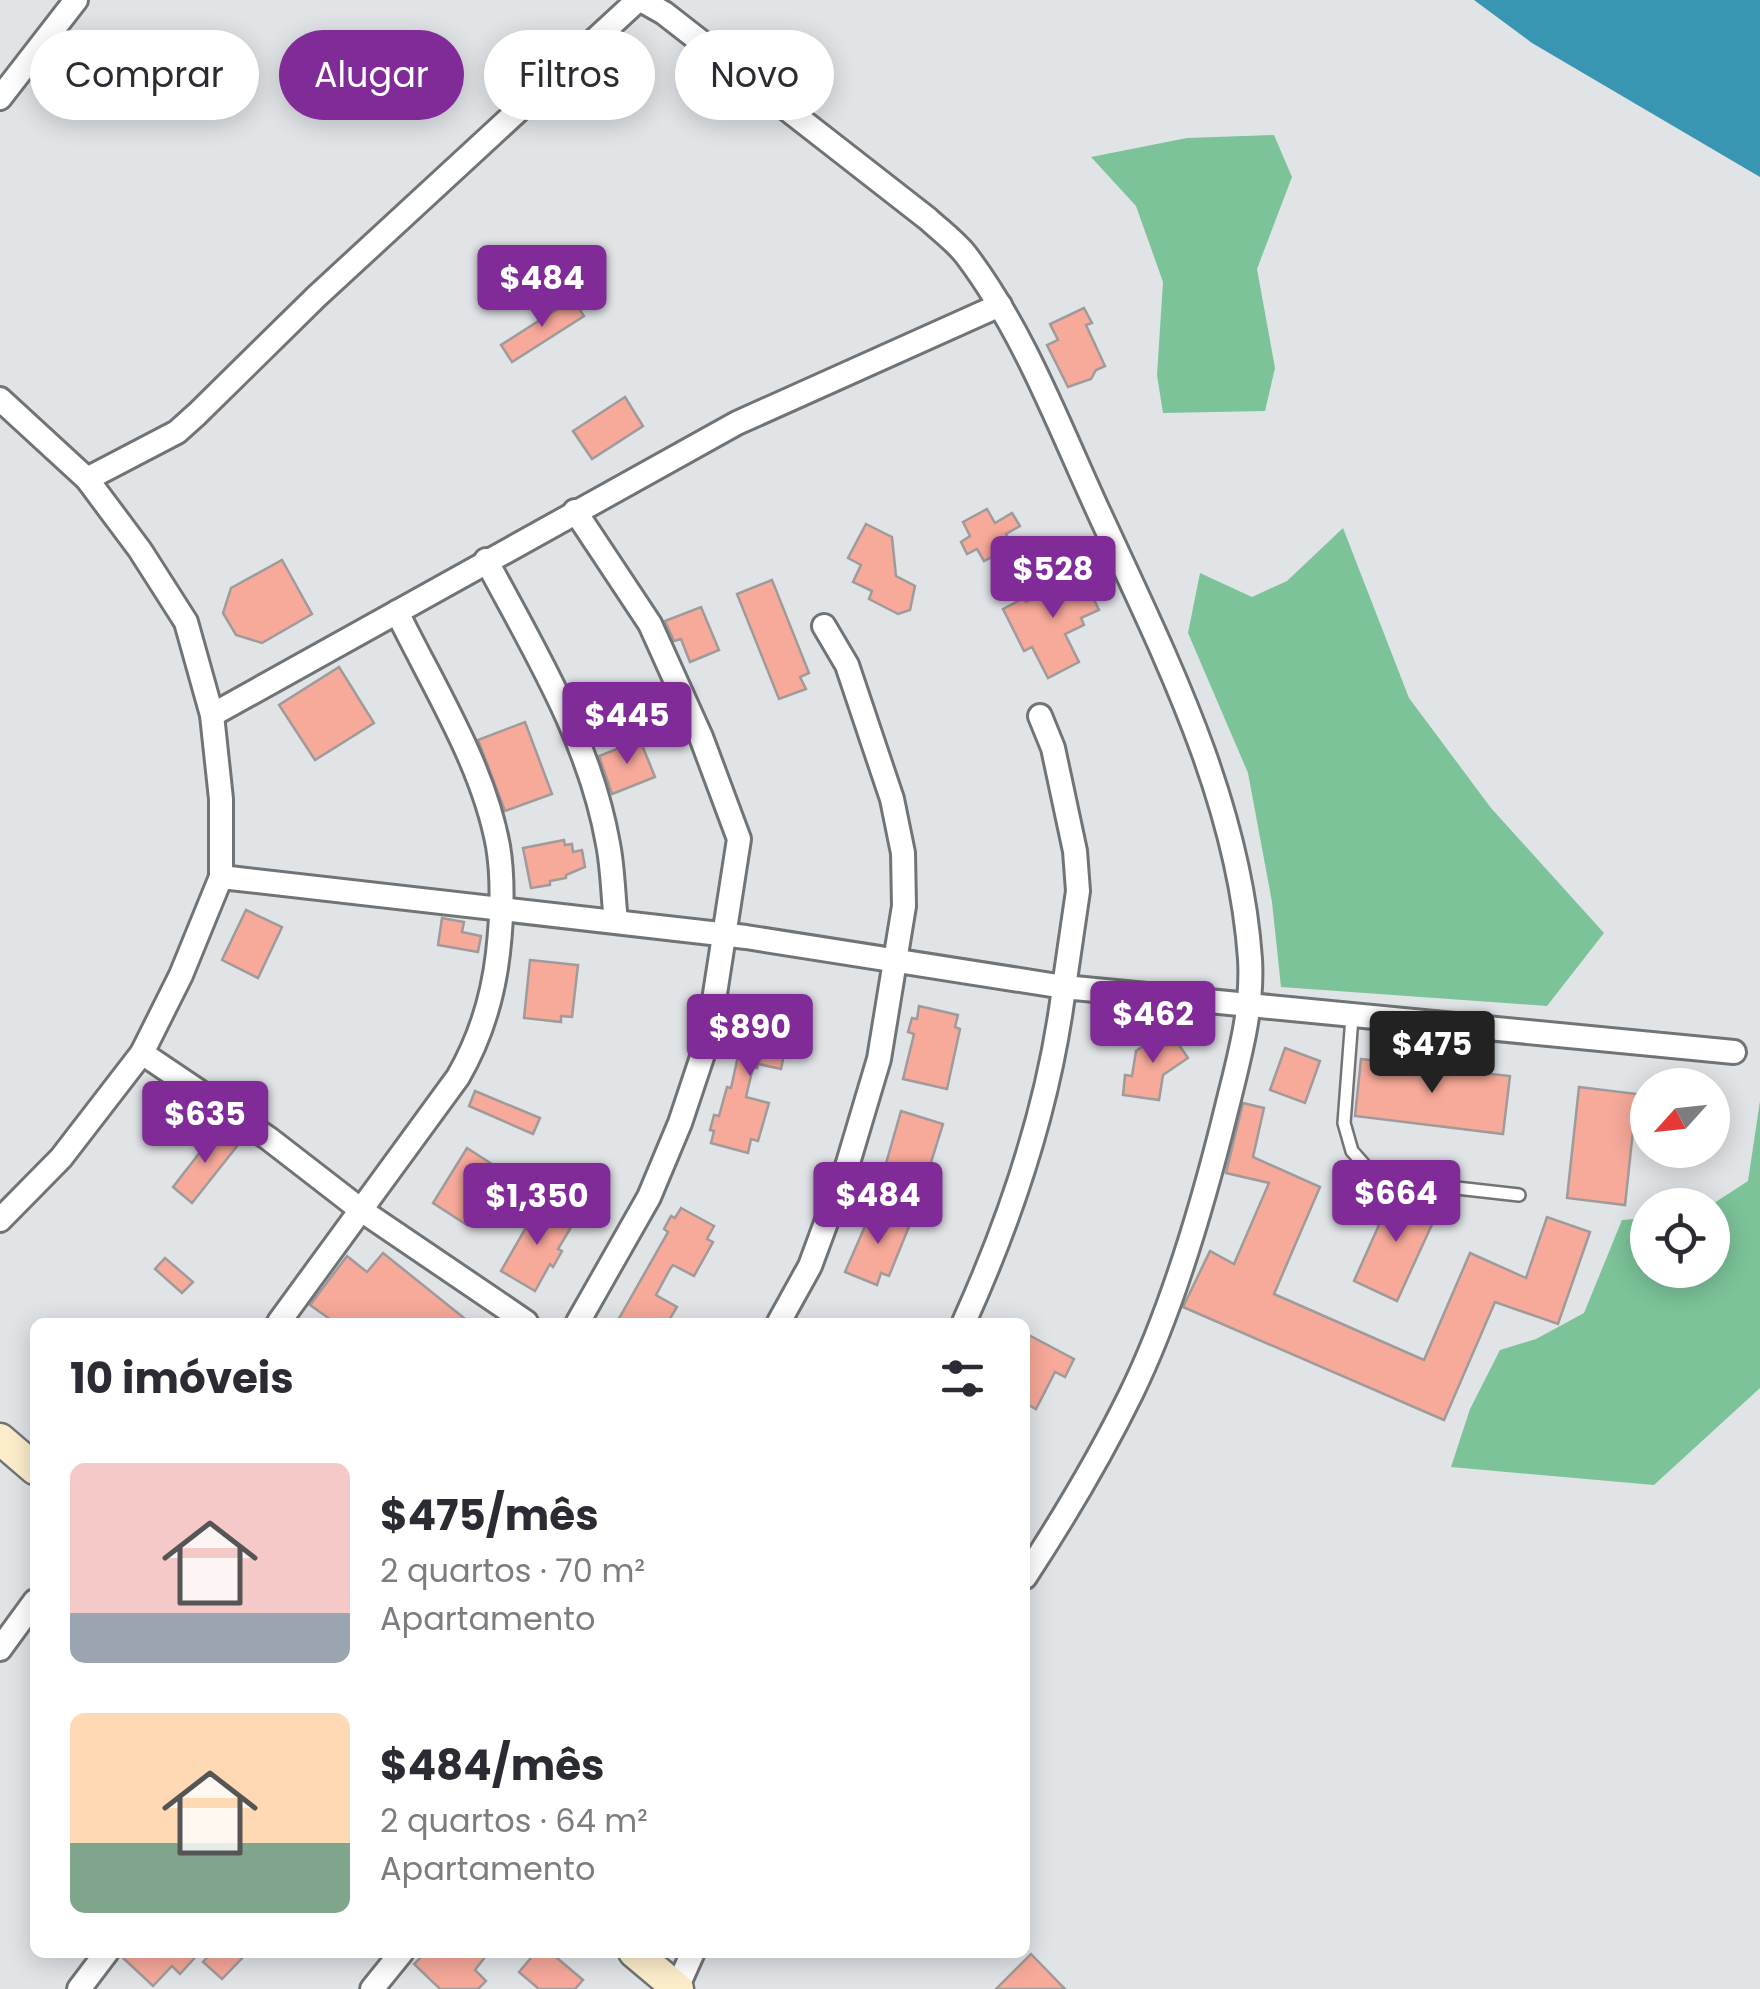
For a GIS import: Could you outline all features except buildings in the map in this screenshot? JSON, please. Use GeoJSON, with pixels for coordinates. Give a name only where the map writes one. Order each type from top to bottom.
{"type":"FeatureCollection","features":[{"type":"Feature","properties":{"kind":"street"},"geometry":{"type":"LineString","coordinates":[[0,98],[76,0]]}},
{"type":"Feature","properties":{"kind":"street"},"geometry":{"type":"LineString","coordinates":[[87,479],[177,432],[316,297],[640,0],[664,13],[928,219],[964,252],[1021,343],[1202,744],[1237,871],[1250,958],[1250,1008],[1212,1171],[1172,1290],[1138,1376],[1052,1537],[1030,1570]]}},
{"type":"Feature","properties":{"kind":"street"},"geometry":{"type":"LineString","coordinates":[[212,715],[737,423],[1000,305]]}},
{"type":"Feature","properties":{"kind":"street"},"geometry":{"type":"LineString","coordinates":[[0,399],[87,479],[140,550],[186,622],[212,715],[221,800],[221,877],[181,976],[142,1053],[61,1158],[0,1220]]}},
{"type":"Feature","properties":{"kind":"street"},"geometry":{"type":"LineString","coordinates":[[575,511],[650,624],[739,839],[708,1039],[649,1198],[580,1318]]}},
{"type":"Feature","properties":{"kind":"street"},"geometry":{"type":"LineString","coordinates":[[486,560],[564,706],[590,775],[608,844],[616,922]]}},
{"type":"Feature","properties":{"kind":"street"},"geometry":{"type":"LineString","coordinates":[[282,1318],[458,1077],[472,1053],[495,973],[503,908],[498,846],[484,796],[397,612]]}},
{"type":"Feature","properties":{"kind":"street"},"geometry":{"type":"LineString","coordinates":[[780,1318],[810,1266],[848,1163],[879,1059],[904,906],[904,870],[892,799],[848,665],[824,626]]}},
{"type":"Feature","properties":{"kind":"street"},"geometry":{"type":"LineString","coordinates":[[966,1318],[988,1271],[1036,1132],[1059,1032],[1078,891],[1075,852],[1052,748],[1040,716]]}},
{"type":"Feature","properties":{"kind":"street"},"geometry":{"type":"LineString","coordinates":[[221,877],[725,935],[1064,987],[1734,1052]]}},
{"type":"Feature","properties":{"kind":"street"},"geometry":{"type":"LineString","coordinates":[[142,1053],[520,1318]]}},
{"type":"Feature","properties":{"kind":"street"},"geometry":{"type":"LineString","coordinates":[[0,1439],[30,1466]]}},
{"type":"Feature","properties":{"kind":"street"},"geometry":{"type":"LineString","coordinates":[[0,1649],[30,1608]]}},
{"type":"Feature","properties":{"kind":"street"},"geometry":{"type":"LineString","coordinates":[[79,1989],[102,1958]]}},
{"type":"Feature","properties":{"kind":"street"},"geometry":{"type":"LineString","coordinates":[[372,1989],[397,1958]]}},
{"type":"Feature","properties":{"kind":"street"},"geometry":{"type":"LineString","coordinates":[[641,1958],[678,1989],[691,1958]]}},
{"type":"Feature","properties":{"kind":"lane"},"geometry":{"type":"LineString","coordinates":[[1352,1017],[1344,1123],[1352,1150],[1368,1168],[1403,1182],[1519,1195]]}},
{"type":"Feature","properties":{"kind":"green space"},"geometry":{"type":"Polygon","coordinates":[[[1274,135],[1292,177],[1257,269],[1275,368],[1265,411],[1163,413],[1157,375],[1163,282],[1136,206],[1091,157],[1187,138],[1274,135]]]}},
{"type":"Feature","properties":{"kind":"green space"},"geometry":{"type":"Polygon","coordinates":[[[1343,528],[1409,698],[1491,808],[1604,933],[1547,1006],[1281,987],[1272,902],[1248,773],[1188,633],[1200,573],[1252,597],[1287,581],[1343,528]]]}},
{"type":"Feature","properties":{"kind":"green space"},"geometry":{"type":"Polygon","coordinates":[[[1760,1101],[1760,1388],[1654,1485],[1451,1467],[1470,1409],[1500,1350],[1536,1339],[1584,1313],[1622,1220],[1630,1219],[1630,1288],[1730,1288],[1730,1193],[1748,1181],[1760,1101]]]}},
{"type":"Feature","properties":{"kind":"water"},"geometry":{"type":"Polygon","coordinates":[[[1474,0],[1760,0],[1760,177],[1532,43],[1474,0]]]}}]}
